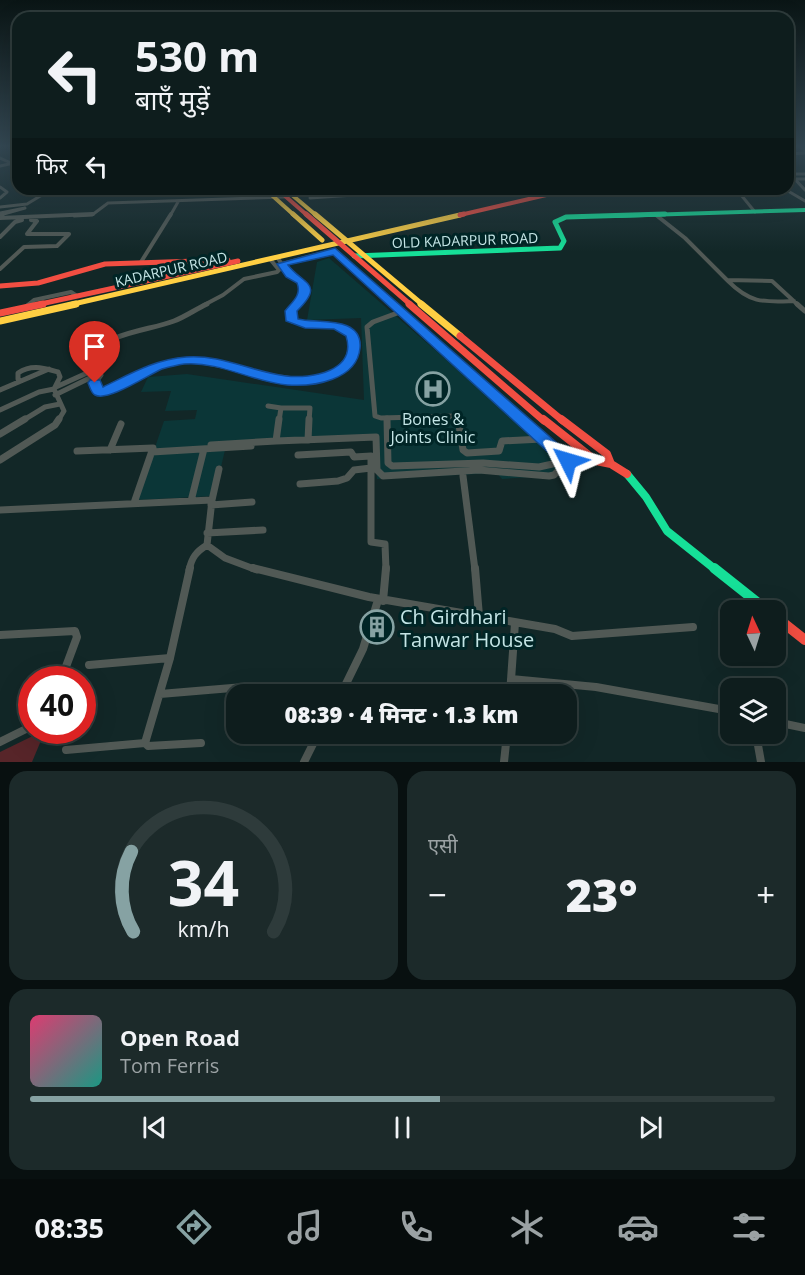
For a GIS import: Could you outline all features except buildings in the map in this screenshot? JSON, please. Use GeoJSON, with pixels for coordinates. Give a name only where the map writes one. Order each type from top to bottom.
{"type":"FeatureCollection","features":[{"type":"Feature","properties":{"kind":"street"},"geometry":{"type":"LineString","coordinates":[[796,182],[805,190]]}},
{"type":"Feature","properties":{"kind":"street"},"geometry":{"type":"LineString","coordinates":[[798,184],[805,185]]}},
{"type":"Feature","properties":{"kind":"street"},"geometry":{"type":"LineString","coordinates":[[0,187],[7,192],[0,198]]}},
{"type":"Feature","properties":{"kind":"street"},"geometry":{"type":"LineString","coordinates":[[0,212],[30,203],[42,195]]}},
{"type":"Feature","properties":{"kind":"street"},"geometry":{"type":"LineString","coordinates":[[272,195],[322,240]]}},
{"type":"Feature","properties":{"kind":"street"},"geometry":{"type":"LineString","coordinates":[[0,212],[92,216],[106,203],[275,198],[281,195]]}},
{"type":"Feature","properties":{"kind":"street"},"geometry":{"type":"LineString","coordinates":[[287,195],[327,232],[364,255],[537,401],[607,454],[611,464]]}},
{"type":"Feature","properties":{"kind":"street"},"geometry":{"type":"LineString","coordinates":[[287,195],[341,240],[352,254],[475,361],[585,453],[596,461],[611,464],[629,475],[667,531],[754,600]]}},
{"type":"Feature","properties":{"kind":"street"},"geometry":{"type":"LineString","coordinates":[[310,198],[354,195]]}},
{"type":"Feature","properties":{"kind":"street"},"geometry":{"type":"LineString","coordinates":[[341,240],[527,195]]}},
{"type":"Feature","properties":{"kind":"street"},"geometry":{"type":"LineString","coordinates":[[341,240],[545,195]]}},
{"type":"Feature","properties":{"kind":"street"},"geometry":{"type":"LineString","coordinates":[[740,195],[755,212]]}},
{"type":"Feature","properties":{"kind":"street"},"geometry":{"type":"LineString","coordinates":[[141,262],[178,202]]}},
{"type":"Feature","properties":{"kind":"street"},"geometry":{"type":"LineString","coordinates":[[0,212],[15,209]]}},
{"type":"Feature","properties":{"kind":"street","name":"OLD KADARPUR ROAD"},"geometry":{"type":"LineString","coordinates":[[312,247],[364,255],[552,249],[564,245],[555,222],[560,218],[805,210]]}},
{"type":"Feature","properties":{"kind":"street"},"geometry":{"type":"LineString","coordinates":[[656,214],[682,236],[740,294],[753,301],[794,301]]}},
{"type":"Feature","properties":{"kind":"street"},"geometry":{"type":"LineString","coordinates":[[0,237],[20,220],[37,220],[27,234],[69,234],[57,246],[24,247],[0,269]]}},
{"type":"Feature","properties":{"kind":"street"},"geometry":{"type":"LineString","coordinates":[[312,247],[322,240],[327,232]]}},
{"type":"Feature","properties":{"kind":"street","name":"KADARPUR ROAD"},"geometry":{"type":"LineString","coordinates":[[0,321],[128,287],[341,240]]}},
{"type":"Feature","properties":{"kind":"street","name":"KADARPUR ROAD"},"geometry":{"type":"LineString","coordinates":[[0,313],[77,296],[277,261],[312,247]]}},
{"type":"Feature","properties":{"kind":"street"},"geometry":{"type":"LineString","coordinates":[[277,261],[333,251],[568,461]]}},
{"type":"Feature","properties":{"kind":"street"},"geometry":{"type":"LineString","coordinates":[[0,286],[38,284],[99,264],[245,260]]}},
{"type":"Feature","properties":{"kind":"street"},"geometry":{"type":"LineString","coordinates":[[277,261],[290,274],[302,281],[304,287],[302,300],[291,311],[292,321],[305,325],[337,326],[351,334],[354,343],[353,359],[344,369],[327,377],[288,380],[202,361],[185,360],[159,366],[104,392],[98,391],[95,386],[99,371],[90,358],[94,350],[133,333],[175,321],[223,295],[239,281],[254,275],[277,272],[279,270],[277,261]]}},
{"type":"Feature","properties":{"kind":"street"},"geometry":{"type":"LineString","coordinates":[[727,280],[772,281],[805,311]]}},
{"type":"Feature","properties":{"kind":"street"},"geometry":{"type":"LineString","coordinates":[[400,312],[373,322],[367,327],[375,416],[387,418],[454,416],[458,419],[463,450],[467,453],[499,451],[502,441],[542,439]]}},
{"type":"Feature","properties":{"kind":"street"},"geometry":{"type":"LineString","coordinates":[[429,338],[443,333]]}},
{"type":"Feature","properties":{"kind":"street"},"geometry":{"type":"LineString","coordinates":[[461,367],[475,361]]}},
{"type":"Feature","properties":{"kind":"street"},"geometry":{"type":"LineString","coordinates":[[0,460],[55,425],[63,415],[63,408],[54,390],[60,377],[56,370],[27,367],[18,373],[18,379]]}},
{"type":"Feature","properties":{"kind":"street"},"geometry":{"type":"LineString","coordinates":[[469,374],[484,368]]}},
{"type":"Feature","properties":{"kind":"street"},"geometry":{"type":"LineString","coordinates":[[0,390],[49,369]]}},
{"type":"Feature","properties":{"kind":"street"},"geometry":{"type":"LineString","coordinates":[[0,410],[34,394],[54,390],[99,371]]}},
{"type":"Feature","properties":{"kind":"street"},"geometry":{"type":"LineString","coordinates":[[0,434],[48,406],[60,404]]}},
{"type":"Feature","properties":{"kind":"street"},"geometry":{"type":"LineString","coordinates":[[268,406],[310,408],[308,440]]}},
{"type":"Feature","properties":{"kind":"street"},"geometry":{"type":"LineString","coordinates":[[276,441],[281,408]]}},
{"type":"Feature","properties":{"kind":"street"},"geometry":{"type":"LineString","coordinates":[[387,418],[388,463],[392,466],[489,463],[539,467],[568,461],[585,453]]}},
{"type":"Feature","properties":{"kind":"street"},"geometry":{"type":"LineString","coordinates":[[110,450],[121,424]]}},
{"type":"Feature","properties":{"kind":"street"},"geometry":{"type":"LineString","coordinates":[[211,445],[376,437],[377,470],[379,474],[387,477],[479,470],[549,476],[554,475],[568,461]]}},
{"type":"Feature","properties":{"kind":"street"},"geometry":{"type":"LineString","coordinates":[[152,452],[251,446]]}},
{"type":"Feature","properties":{"kind":"street"},"geometry":{"type":"LineString","coordinates":[[77,451],[153,447],[134,504]]}},
{"type":"Feature","properties":{"kind":"street"},"geometry":{"type":"LineString","coordinates":[[191,501],[204,449]]}},
{"type":"Feature","properties":{"kind":"street"},"geometry":{"type":"LineString","coordinates":[[298,455],[351,452],[354,457],[370,456],[371,543],[386,546],[380,600],[363,649],[346,684]]}},
{"type":"Feature","properties":{"kind":"street"},"geometry":{"type":"LineString","coordinates":[[300,484],[338,481],[347,478],[355,468],[371,468]]}},
{"type":"Feature","properties":{"kind":"street"},"geometry":{"type":"LineString","coordinates":[[219,469],[207,533],[207,545],[213,553],[285,579],[380,600],[558,629],[568,636],[575,637],[693,627]]}},
{"type":"Feature","properties":{"kind":"street"},"geometry":{"type":"LineString","coordinates":[[463,476],[473,541],[479,616]]}},
{"type":"Feature","properties":{"kind":"street"},"geometry":{"type":"LineString","coordinates":[[0,510],[191,501],[252,501]]}},
{"type":"Feature","properties":{"kind":"street"},"geometry":{"type":"LineString","coordinates":[[207,533],[263,530]]}},
{"type":"Feature","properties":{"kind":"street"},"geometry":{"type":"LineString","coordinates":[[145,743],[170,658],[192,558],[197,551],[207,545]]}},
{"type":"Feature","properties":{"kind":"street"},"geometry":{"type":"LineString","coordinates":[[511,684],[515,623]]}},
{"type":"Feature","properties":{"kind":"street"},"geometry":{"type":"LineString","coordinates":[[786,625],[805,640]]}},
{"type":"Feature","properties":{"kind":"street"},"geometry":{"type":"LineString","coordinates":[[0,635],[75,631],[77,637],[66,666]]}},
{"type":"Feature","properties":{"kind":"street"},"geometry":{"type":"LineString","coordinates":[[89,665],[170,658]]}},
{"type":"Feature","properties":{"kind":"street"},"geometry":{"type":"LineString","coordinates":[[511,679],[596,687],[720,709]]}},
{"type":"Feature","properties":{"kind":"street"},"geometry":{"type":"LineString","coordinates":[[160,694],[226,688]]}},
{"type":"Feature","properties":{"kind":"street"},"geometry":{"type":"LineString","coordinates":[[786,724],[805,728]]}},
{"type":"Feature","properties":{"kind":"street"},"geometry":{"type":"LineString","coordinates":[[0,742],[18,733]]}},
{"type":"Feature","properties":{"kind":"street"},"geometry":{"type":"LineString","coordinates":[[66,750],[145,743],[148,746],[201,743]]}},
{"type":"Feature","properties":{"kind":"street"},"geometry":{"type":"LineString","coordinates":[[304,762],[313,744]]}},
{"type":"Feature","properties":{"kind":"street"},"geometry":{"type":"LineString","coordinates":[[504,762],[506,744]]}},
{"type":"Feature","properties":{"kind":"street"},"geometry":{"type":"LineString","coordinates":[[758,744],[761,762]]}},
{"type":"Feature","properties":{"kind":"shaded area"},"geometry":{"type":"Polygon","coordinates":[[[329,258],[578,474],[502,479],[497,473],[377,479],[373,436],[226,446],[214,496],[137,500],[164,421],[195,419],[197,410],[165,411],[171,391],[141,392],[148,377],[187,374],[364,400],[361,318],[307,320],[317,262],[329,258]]]}},
{"type":"Feature","properties":{"kind":"shaded area"},"geometry":{"type":"Polygon","coordinates":[[[18,743],[40,744],[32,762],[0,762],[0,752],[18,743]]]}},
{"type":"Feature","properties":{"kind":"traffic: fast"},"geometry":{"type":"LineString","coordinates":[[354,256],[560,248],[564,241],[555,222],[566,217],[805,210]]}},
{"type":"Feature","properties":{"kind":"traffic: fast"},"geometry":{"type":"LineString","coordinates":[[627,474],[646,497],[667,531],[754,600]]}},
{"type":"Feature","properties":{"kind":"traffic: slow"},"geometry":{"type":"LineString","coordinates":[[272,195],[322,240]]}},
{"type":"Feature","properties":{"kind":"traffic: slow"},"geometry":{"type":"LineString","coordinates":[[292,195],[460,336]]}},
{"type":"Feature","properties":{"kind":"traffic: slow"},"geometry":{"type":"LineString","coordinates":[[0,321],[460,215]]}},
{"type":"Feature","properties":{"kind":"traffic: slow"},"geometry":{"type":"LineString","coordinates":[[335,251],[568,461],[585,453]]}},
{"type":"Feature","properties":{"kind":"traffic: jam"},"geometry":{"type":"LineString","coordinates":[[284,195],[561,435],[596,461],[611,464],[627,474]]}},
{"type":"Feature","properties":{"kind":"traffic: jam"},"geometry":{"type":"LineString","coordinates":[[460,215],[546,195]]}},
{"type":"Feature","properties":{"kind":"traffic: jam"},"geometry":{"type":"LineString","coordinates":[[0,286],[38,283],[105,264],[228,260]]}},
{"type":"Feature","properties":{"kind":"traffic: jam"},"geometry":{"type":"LineString","coordinates":[[0,313],[238,261]]}},
{"type":"Feature","properties":{"kind":"traffic: jam"},"geometry":{"type":"LineString","coordinates":[[460,336],[535,399],[607,454],[611,464]]}},
{"type":"Feature","properties":{"kind":"traffic: jam"},"geometry":{"type":"LineString","coordinates":[[786,625],[805,640]]}},
{"type":"Feature","properties":{"kind":"place","name":"Bones & Joints Clinic"},"geometry":{"type":"Point","coordinates":[433,389]}},
{"type":"Feature","properties":{"kind":"place","name":"Ch Girdhari Tanwar House"},"geometry":{"type":"Point","coordinates":[377,627]}},
{"type":"Feature","properties":{"kind":"route"},"geometry":{"type":"LineString","coordinates":[[95,383],[98,391],[104,392],[159,366],[185,360],[202,361],[297,381],[327,377],[344,369],[353,359],[354,338],[342,327],[305,325],[292,321],[290,316],[292,307],[302,300],[304,287],[302,281],[288,273],[282,264],[335,251],[568,461]]}}]}
